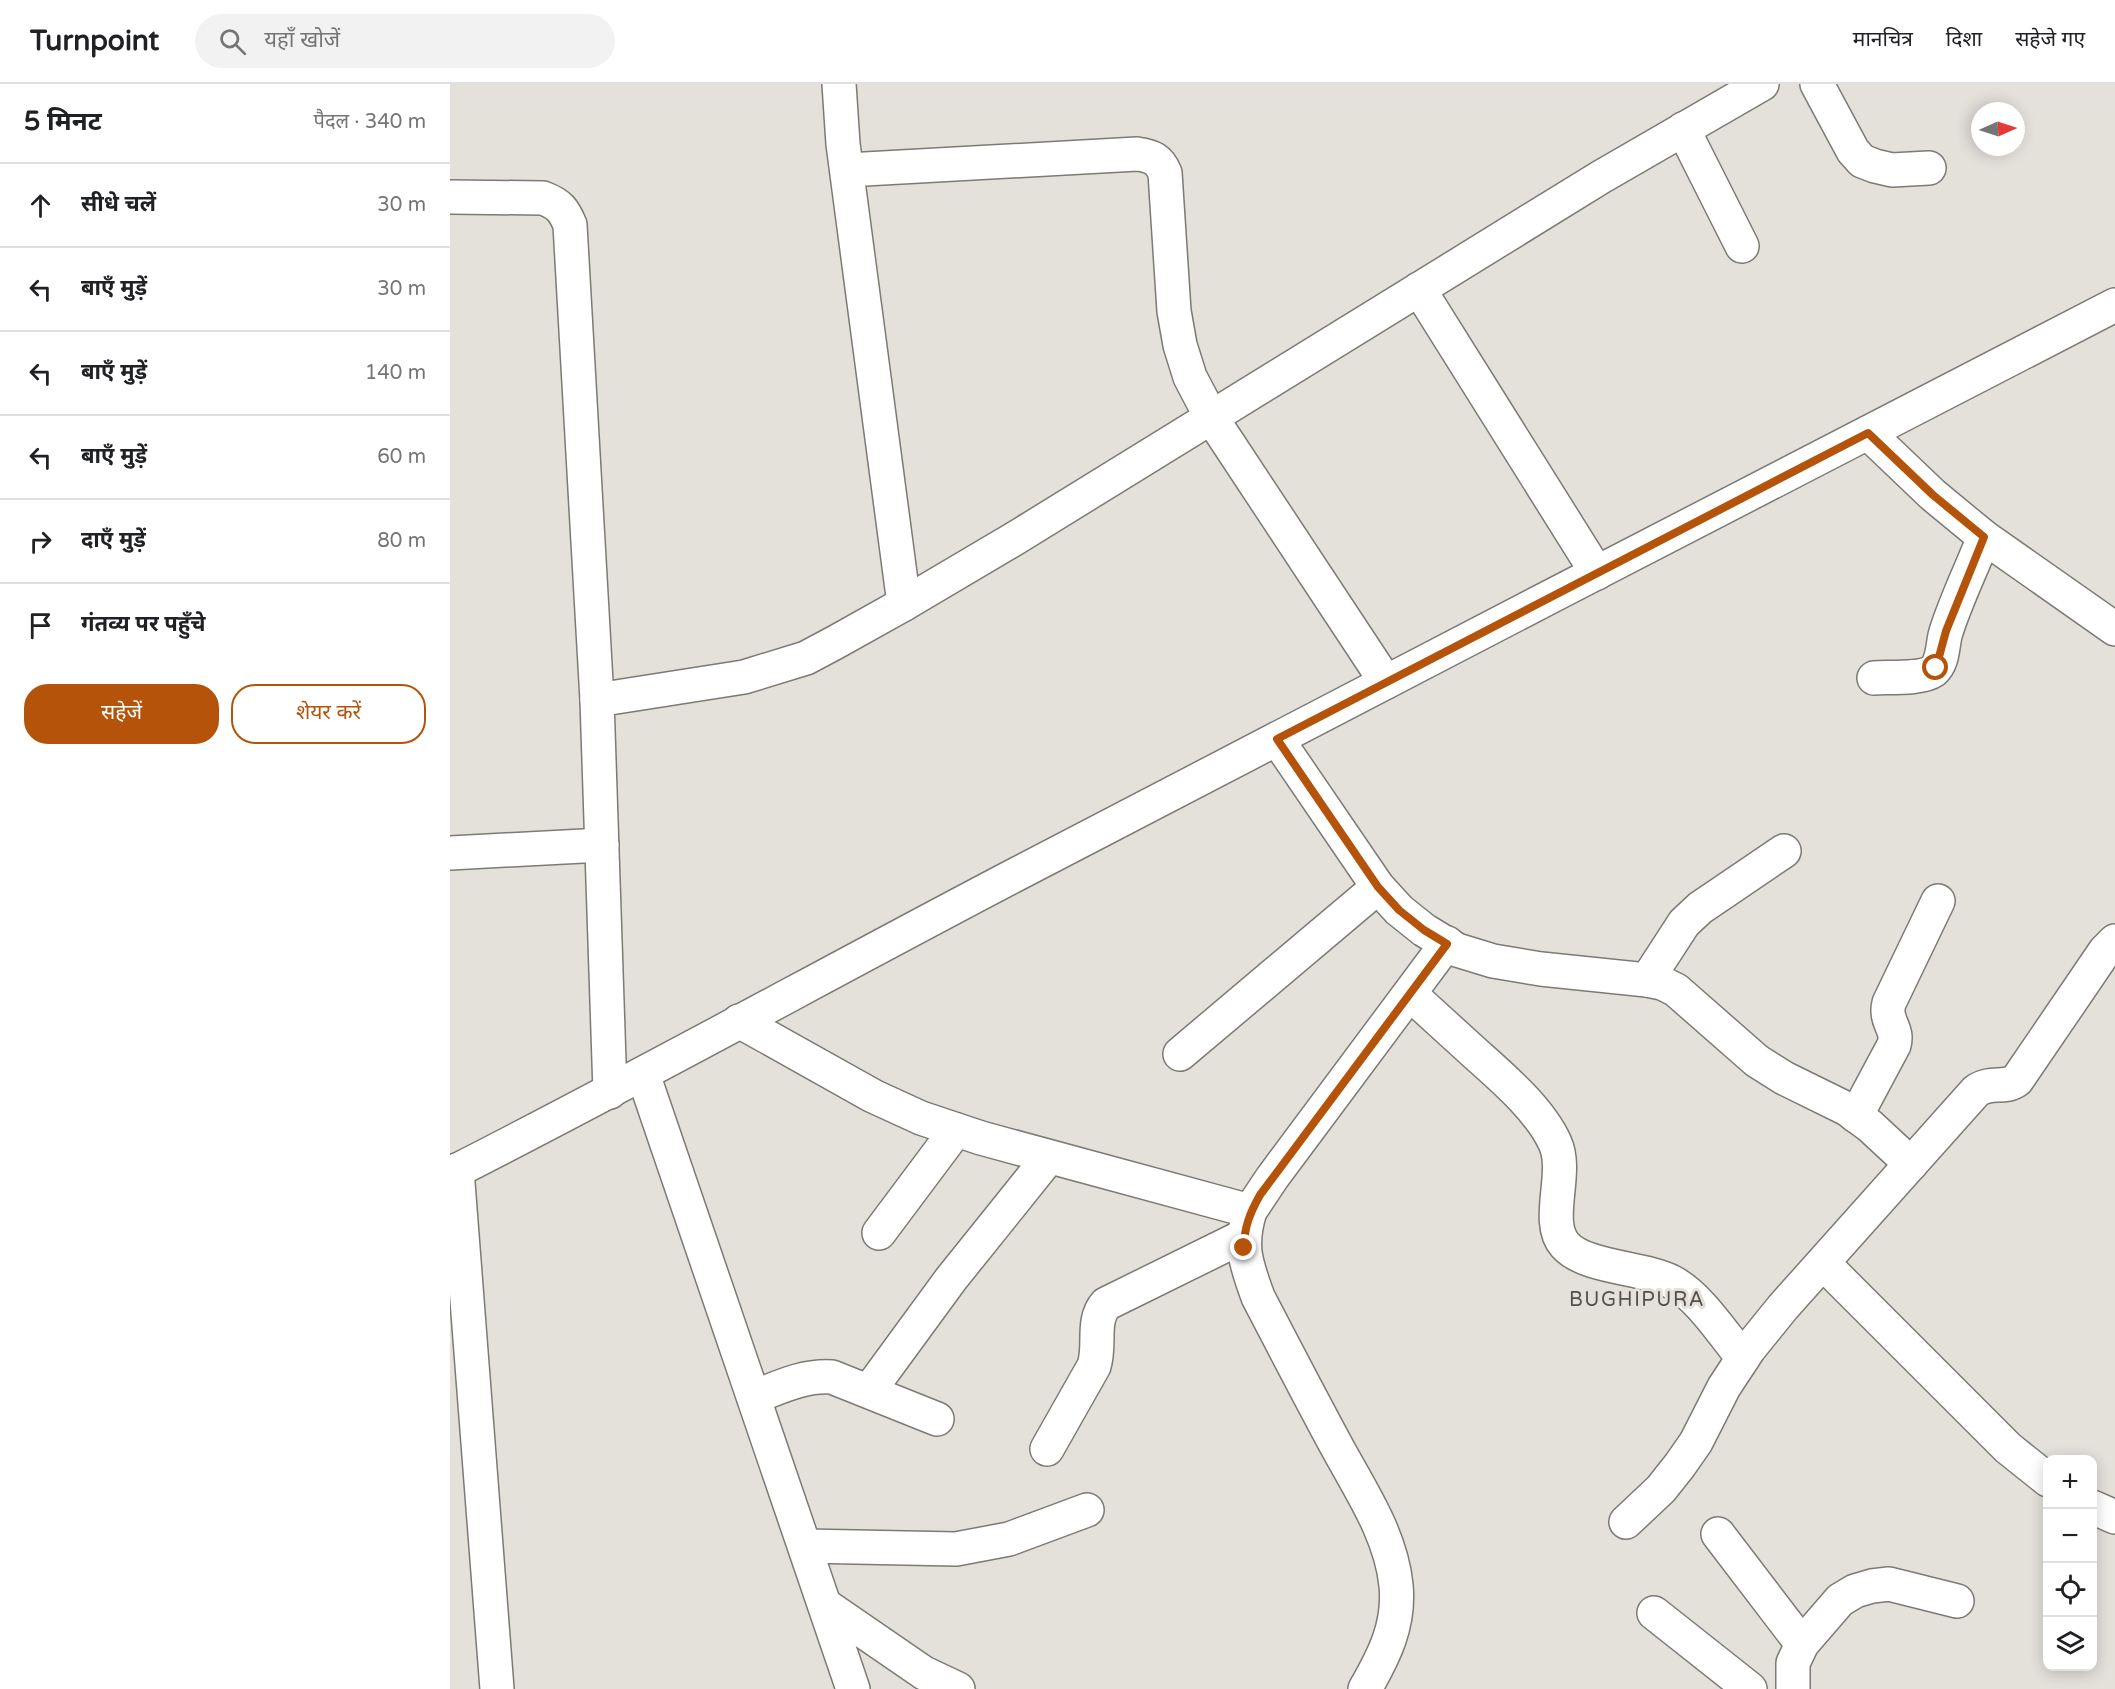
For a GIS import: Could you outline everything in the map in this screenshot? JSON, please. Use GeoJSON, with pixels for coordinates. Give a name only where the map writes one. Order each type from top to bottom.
{"type":"FeatureCollection","features":[{"type":"Feature","properties":{"kind":"street"},"geometry":{"type":"LineString","coordinates":[[839,84],[904,604]]}},
{"type":"Feature","properties":{"kind":"street"},"geometry":{"type":"LineString","coordinates":[[597,700],[744,677],[806,658],[904,604],[1683,129],[1762,84]]}},
{"type":"Feature","properties":{"kind":"street"},"geometry":{"type":"LineString","coordinates":[[1816,84],[1853,151],[1862,161],[1892,170],[1929,168]]}},
{"type":"Feature","properties":{"kind":"street"},"geometry":{"type":"LineString","coordinates":[[1683,129],[1742,246]]}},
{"type":"Feature","properties":{"kind":"street"},"geometry":{"type":"LineString","coordinates":[[848,170],[1137,154],[1149,156],[1160,162],[1165,173],[1174,311],[1180,345],[1190,377],[1211,417],[1386,682]]}},
{"type":"Feature","properties":{"kind":"street"},"geometry":{"type":"LineString","coordinates":[[450,197],[543,198],[557,203],[565,212],[570,225],[597,700],[610,1092]]}},
{"type":"Feature","properties":{"kind":"street"},"geometry":{"type":"LineString","coordinates":[[1419,289],[1597,573]]}},
{"type":"Feature","properties":{"kind":"street"},"geometry":{"type":"LineString","coordinates":[[497,1689],[454,1172],[1386,682],[2115,305]]}},
{"type":"Feature","properties":{"kind":"street"},"geometry":{"type":"LineString","coordinates":[[1868,433],[1933,495],[1984,537],[2115,629]]}},
{"type":"Feature","properties":{"kind":"street"},"geometry":{"type":"LineString","coordinates":[[1874,678],[1921,675],[1931,673],[1936,668],[1946,631],[1984,537]]}},
{"type":"Feature","properties":{"kind":"street"},"geometry":{"type":"LineString","coordinates":[[1277,739],[1378,887],[1399,910],[1424,930],[1457,950],[1493,961],[1662,983],[1676,990],[1757,1061],[1784,1078],[1847,1109],[1870,1126],[1911,1164]]}},
{"type":"Feature","properties":{"kind":"street"},"geometry":{"type":"LineString","coordinates":[[450,853],[602,845]]}},
{"type":"Feature","properties":{"kind":"street"},"geometry":{"type":"LineString","coordinates":[[1647,980],[1684,923],[1700,908],[1784,850]]}},
{"type":"Feature","properties":{"kind":"street"},"geometry":{"type":"LineString","coordinates":[[1180,1054],[1378,887]]}},
{"type":"Feature","properties":{"kind":"street"},"geometry":{"type":"LineString","coordinates":[[1856,1116],[1894,1045],[1896,1033],[1887,1016],[1889,1003],[1938,901]]}},
{"type":"Feature","properties":{"kind":"street"},"geometry":{"type":"LineString","coordinates":[[1626,1522],[1661,1489],[1680,1465],[1696,1442],[1724,1387],[1743,1358],[1783,1307],[1976,1091],[1984,1086],[2011,1084],[2017,1080],[2105,951],[2115,941]]}},
{"type":"Feature","properties":{"kind":"street"},"geometry":{"type":"LineString","coordinates":[[1365,1689],[1385,1654],[1394,1623],[1396,1588],[1391,1558],[1363,1492],[1258,1297],[1247,1267],[1244,1248],[1247,1224],[1272,1178],[1447,944]]}},
{"type":"Feature","properties":{"kind":"street"},"geometry":{"type":"LineString","coordinates":[[1410,994],[1506,1082],[1532,1110],[1555,1142],[1560,1167],[1557,1223],[1564,1244],[1575,1254],[1591,1260],[1672,1282],[1692,1296],[1743,1358]]}},
{"type":"Feature","properties":{"kind":"street"},"geometry":{"type":"LineString","coordinates":[[739,1021],[873,1096],[921,1118],[1049,1157],[1247,1224]]}},
{"type":"Feature","properties":{"kind":"street"},"geometry":{"type":"LineString","coordinates":[[643,1074],[853,1689]]}},
{"type":"Feature","properties":{"kind":"street"},"geometry":{"type":"LineString","coordinates":[[879,1233],[956,1130]]}},
{"type":"Feature","properties":{"kind":"street"},"geometry":{"type":"LineString","coordinates":[[869,1391],[957,1272],[1049,1157]]}},
{"type":"Feature","properties":{"kind":"street"},"geometry":{"type":"LineString","coordinates":[[1047,1449],[1094,1366],[1098,1355],[1097,1320],[1106,1304],[1247,1224]]}},
{"type":"Feature","properties":{"kind":"street"},"geometry":{"type":"LineString","coordinates":[[1823,1263],[2008,1448],[2043,1476]]}},
{"type":"Feature","properties":{"kind":"street"},"geometry":{"type":"LineString","coordinates":[[754,1397],[815,1376],[832,1377],[937,1419]]}},
{"type":"Feature","properties":{"kind":"street"},"geometry":{"type":"LineString","coordinates":[[2097,1509],[2115,1517]]}},
{"type":"Feature","properties":{"kind":"street"},"geometry":{"type":"LineString","coordinates":[[805,1546],[956,1549],[1009,1539],[1087,1510]]}},
{"type":"Feature","properties":{"kind":"street"},"geometry":{"type":"LineString","coordinates":[[1718,1534],[1802,1644]]}},
{"type":"Feature","properties":{"kind":"street"},"geometry":{"type":"LineString","coordinates":[[1793,1689],[1791,1675],[1793,1663],[1802,1644],[1840,1600],[1855,1591],[1889,1584],[1957,1601]]}},
{"type":"Feature","properties":{"kind":"street"},"geometry":{"type":"LineString","coordinates":[[825,1605],[924,1673],[958,1689]]}},
{"type":"Feature","properties":{"kind":"street"},"geometry":{"type":"LineString","coordinates":[[1654,1613],[1750,1689]]}},
{"type":"Feature","properties":{"kind":"district","name":"BUGHIPURA"},"geometry":{"type":"Point","coordinates":[1637,1300]}},
{"type":"Feature","properties":{"kind":"route"},"geometry":{"type":"LineString","coordinates":[[1244,1248],[1244,1229],[1250,1211],[1260,1195],[1447,944],[1424,930],[1399,910],[1378,887],[1277,739],[1868,433],[1933,495],[1984,537],[1946,631],[1940,661],[1936,668]]}}]}
